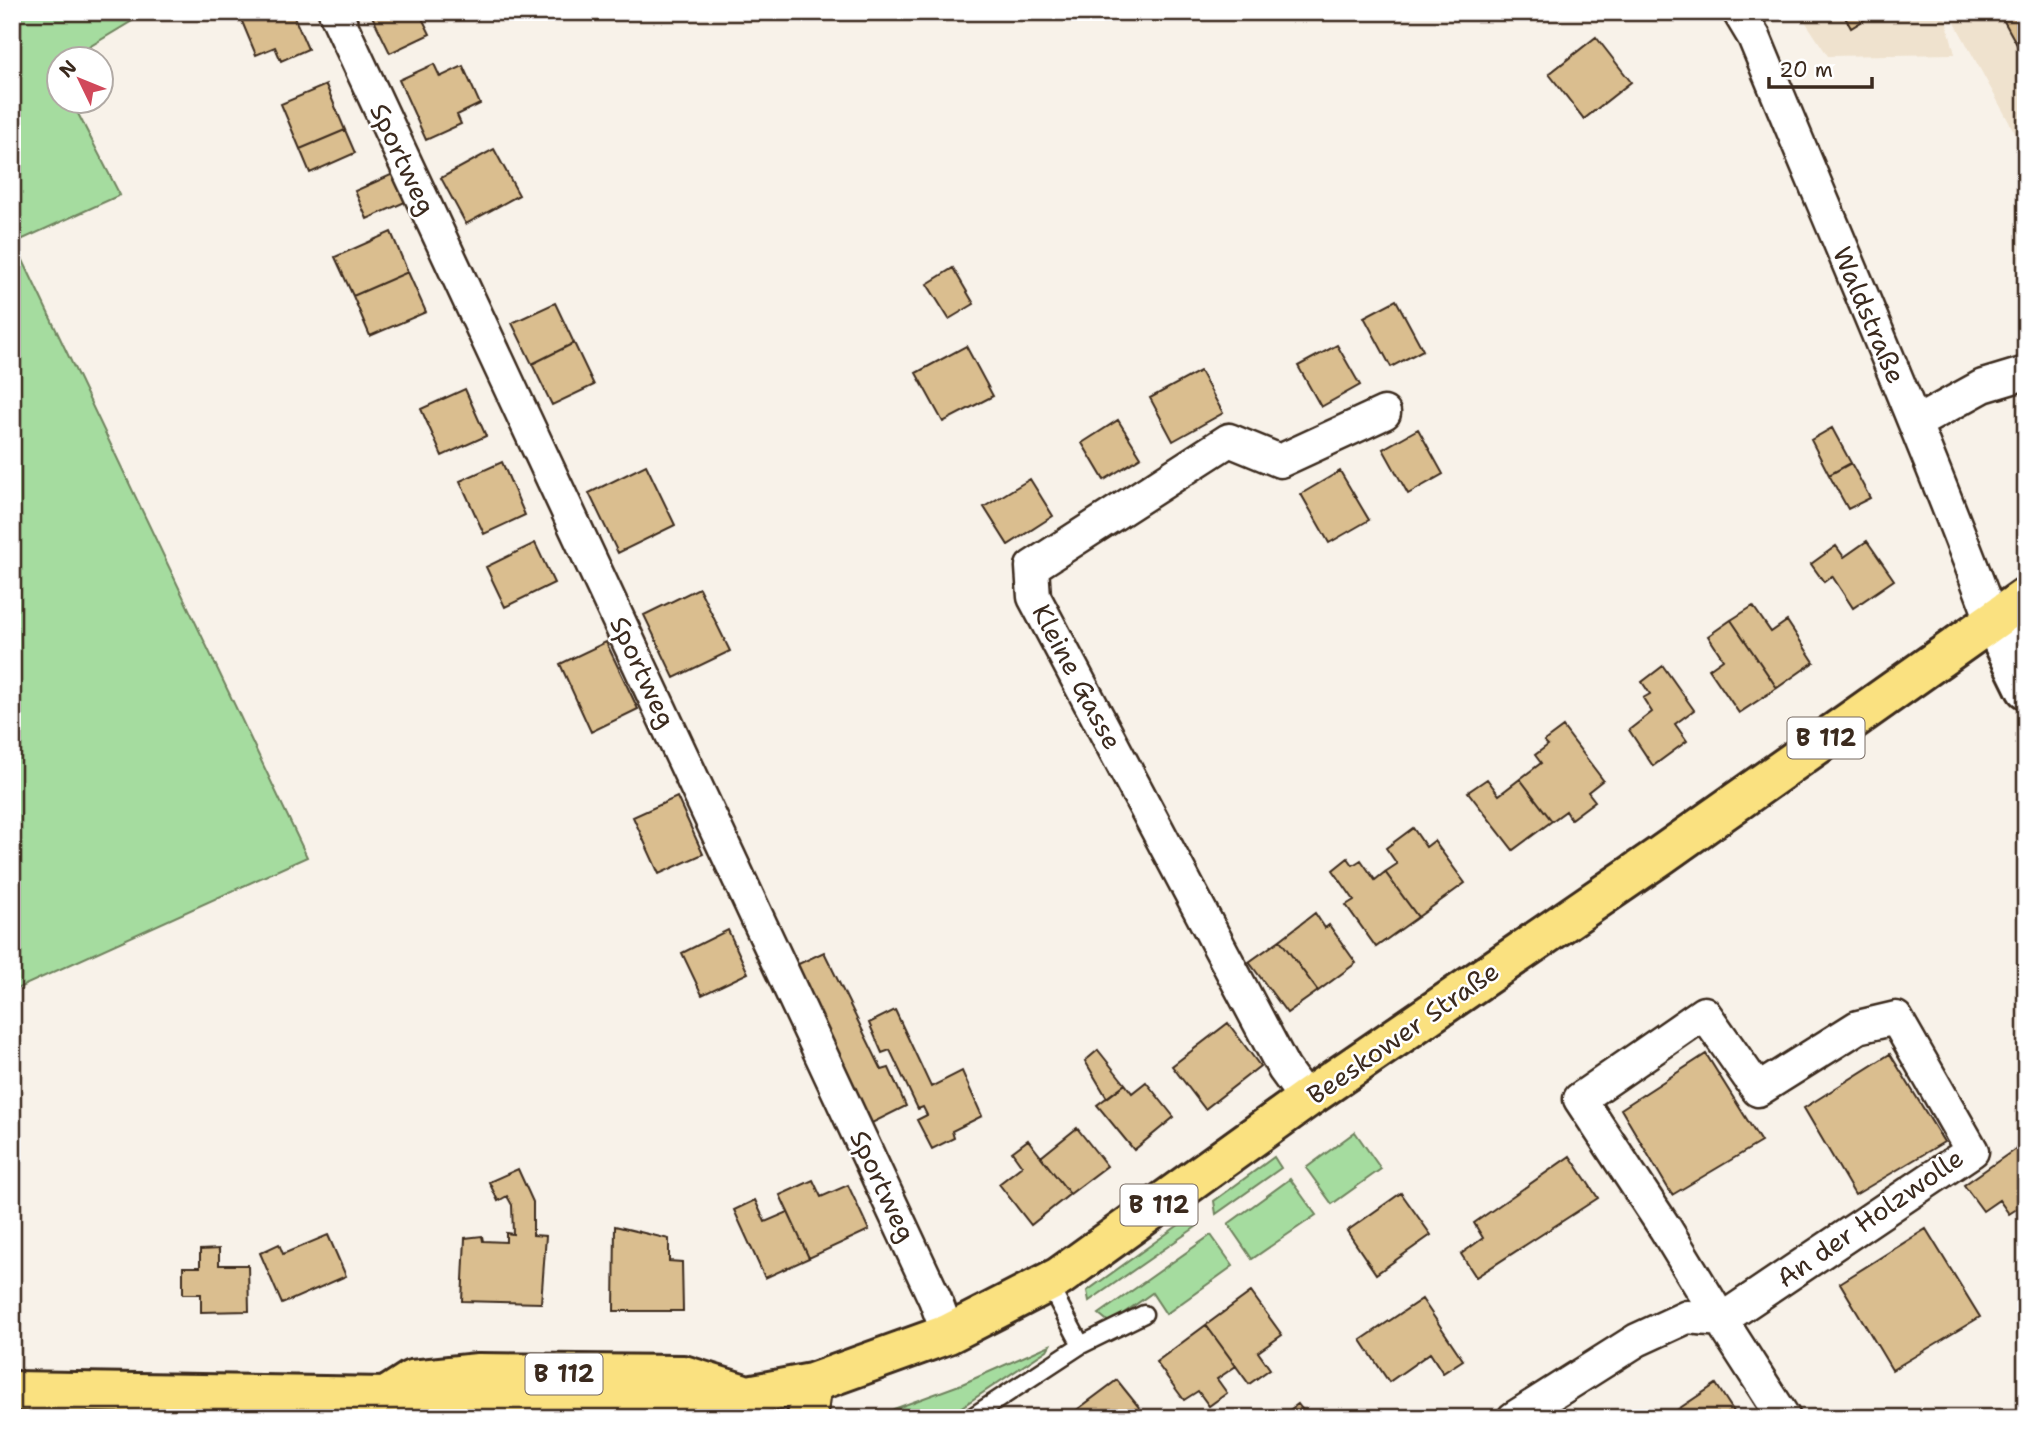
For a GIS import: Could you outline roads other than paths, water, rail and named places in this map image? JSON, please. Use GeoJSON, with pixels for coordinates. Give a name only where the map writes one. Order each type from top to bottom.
{"type":"FeatureCollection","features":[{"type":"Feature","properties":{"kind":"main road","name":"Beeskower Straße"},"geometry":{"type":"LineString","coordinates":[[744,1406],[810,1400],[1048,1283],[1306,1099],[1649,864],[2026,597]]}},
{"type":"Feature","properties":{"kind":"main road","name":"B 112"},"geometry":{"type":"LineString","coordinates":[[12,1391],[387,1397],[446,1406],[744,1406]]}},
{"type":"Feature","properties":{"kind":"street","name":"Sportweg"},"geometry":{"type":"LineString","coordinates":[[335,12],[935,1299],[948,1334]]}},
{"type":"Feature","properties":{"kind":"street","name":"Waldstraße"},"geometry":{"type":"LineString","coordinates":[[1740,12],[1754,37],[1916,423],[1992,620]]}},
{"type":"Feature","properties":{"kind":"street"},"geometry":{"type":"LineString","coordinates":[[1916,423],[1983,386],[2026,373]]}},
{"type":"Feature","properties":{"kind":"street","name":"Kleine Gasse"},"geometry":{"type":"LineString","coordinates":[[1306,1099],[1284,1069],[1034,597],[1032,567],[1229,440],[1280,461],[1384,413]]}},
{"type":"Feature","properties":{"kind":"street"},"geometry":{"type":"LineString","coordinates":[[1992,620],[2026,689]]}},
{"type":"Feature","properties":{"kind":"street","name":"An der Holzwolle"},"geometry":{"type":"LineString","coordinates":[[1721,1320],[1972,1151],[1896,1018],[1858,1027],[1758,1090],[1704,1013],[1580,1099],[1665,1228],[1721,1320],[1784,1418]]}},
{"type":"Feature","properties":{"kind":"street"},"geometry":{"type":"LineString","coordinates":[[1514,1418],[1637,1340],[1687,1317],[1721,1320]]}},
{"type":"Feature","properties":{"kind":"lane"},"geometry":{"type":"LineString","coordinates":[[1048,1283],[1081,1345]]}},
{"type":"Feature","properties":{"kind":"lane"},"geometry":{"type":"LineString","coordinates":[[970,1418],[1081,1345],[1144,1314]]}}]}
